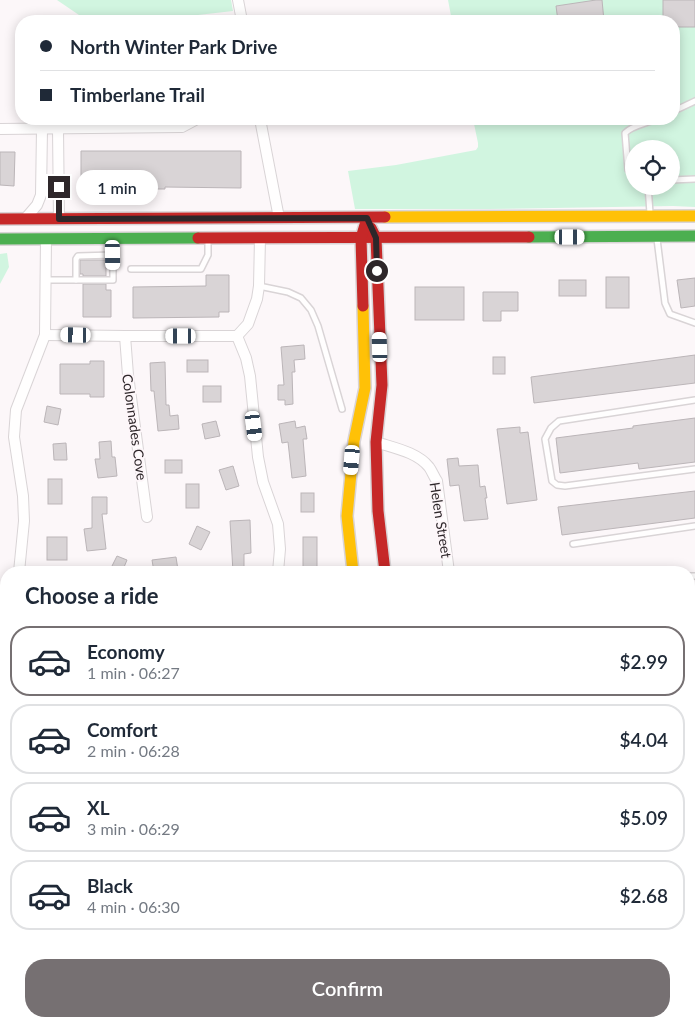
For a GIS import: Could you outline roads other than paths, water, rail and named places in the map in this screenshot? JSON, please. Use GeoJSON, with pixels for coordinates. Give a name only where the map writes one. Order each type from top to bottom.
{"type":"FeatureCollection","features":[{"type":"Feature","properties":{"kind":"main road"},"geometry":{"type":"LineString","coordinates":[[622,237],[650,225],[664,216]]}},
{"type":"Feature","properties":{"kind":"main road"},"geometry":{"type":"LineString","coordinates":[[0,219],[695,216]]}},
{"type":"Feature","properties":{"kind":"main road"},"geometry":{"type":"LineString","coordinates":[[46,239],[56,229],[87,218]]}},
{"type":"Feature","properties":{"kind":"main road"},"geometry":{"type":"LineString","coordinates":[[352,566],[347,516],[354,441],[365,388],[360,238],[367,218]]}},
{"type":"Feature","properties":{"kind":"main road"},"geometry":{"type":"LineString","coordinates":[[367,218],[376,238],[382,385],[376,442],[378,511],[384,566]]}},
{"type":"Feature","properties":{"kind":"main road"},"geometry":{"type":"LineString","coordinates":[[18,239],[40,231],[59,219]]}},
{"type":"Feature","properties":{"kind":"main road"},"geometry":{"type":"LineString","coordinates":[[0,239],[695,236]]}},
{"type":"Feature","properties":{"kind":"street"},"geometry":{"type":"LineString","coordinates":[[238,0],[241,15]]}},
{"type":"Feature","properties":{"kind":"street"},"geometry":{"type":"LineString","coordinates":[[0,129],[182,127],[186,125]]}},
{"type":"Feature","properties":{"kind":"street"},"geometry":{"type":"LineString","coordinates":[[261,125],[279,218]]}},
{"type":"Feature","properties":{"kind":"street"},"geometry":{"type":"LineString","coordinates":[[25,219],[37,205],[41,195],[42,129]]}},
{"type":"Feature","properties":{"kind":"street"},"geometry":{"type":"LineString","coordinates":[[58,129],[59,219]]}},
{"type":"Feature","properties":{"kind":"street"},"geometry":{"type":"LineString","coordinates":[[42,168],[58,168]]}},
{"type":"Feature","properties":{"kind":"street"},"geometry":{"type":"LineString","coordinates":[[45,335],[237,336],[248,324],[258,299],[260,238]]}},
{"type":"Feature","properties":{"kind":"street"},"geometry":{"type":"LineString","coordinates":[[19,566],[24,521],[23,496],[14,437],[16,410],[45,335],[46,239]]}},
{"type":"Feature","properties":{"kind":"street","name":"Colonnades Cove"},"geometry":{"type":"LineString","coordinates":[[125,336],[128,375],[147,517]]}},
{"type":"Feature","properties":{"kind":"street"},"geometry":{"type":"LineString","coordinates":[[237,336],[246,358],[250,376],[258,456],[263,482],[278,524],[280,549],[279,566]]}},
{"type":"Feature","properties":{"kind":"street","name":"Helen Street"},"geometry":{"type":"LineString","coordinates":[[376,442],[422,460],[433,474],[437,481],[448,566]]}},
{"type":"Feature","properties":{"kind":"lane"},"geometry":{"type":"LineString","coordinates":[[680,108],[695,101]]}},
{"type":"Feature","properties":{"kind":"lane"},"geometry":{"type":"LineString","coordinates":[[626,140],[625,132],[639,125]]}},
{"type":"Feature","properties":{"kind":"lane"},"geometry":{"type":"LineString","coordinates":[[680,180],[695,180]]}},
{"type":"Feature","properties":{"kind":"lane"},"geometry":{"type":"LineString","coordinates":[[649,195],[650,216]]}},
{"type":"Feature","properties":{"kind":"lane"},"geometry":{"type":"LineString","coordinates":[[657,236],[666,303],[670,314],[695,323]]}},
{"type":"Feature","properties":{"kind":"lane"},"geometry":{"type":"LineString","coordinates":[[132,269],[200,269],[208,256],[208,238]]}},
{"type":"Feature","properties":{"kind":"lane"},"geometry":{"type":"LineString","coordinates":[[46,280],[113,280],[113,239]]}},
{"type":"Feature","properties":{"kind":"lane"},"geometry":{"type":"LineString","coordinates":[[76,280],[76,259],[78,256],[94,258],[113,255]]}},
{"type":"Feature","properties":{"kind":"lane"},"geometry":{"type":"LineString","coordinates":[[94,274],[94,280]]}},
{"type":"Feature","properties":{"kind":"lane"},"geometry":{"type":"LineString","coordinates":[[259,286],[288,292],[301,298],[311,310],[318,326],[342,409]]}},
{"type":"Feature","properties":{"kind":"lane"},"geometry":{"type":"LineString","coordinates":[[695,400],[559,421],[551,428],[545,439],[552,481],[557,485],[565,486],[695,470]]}},
{"type":"Feature","properties":{"kind":"lane"},"geometry":{"type":"LineString","coordinates":[[573,544],[695,526]]}}]}
